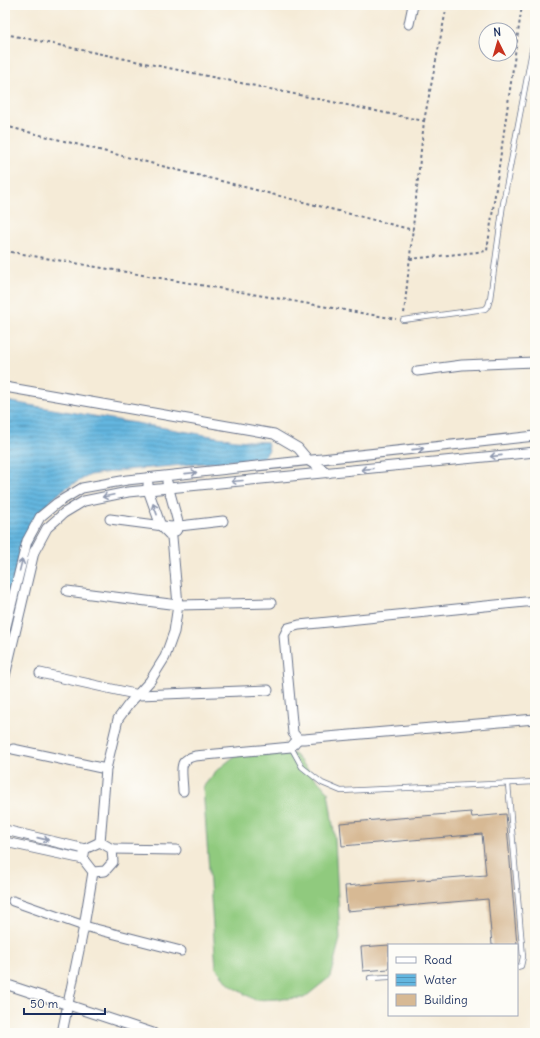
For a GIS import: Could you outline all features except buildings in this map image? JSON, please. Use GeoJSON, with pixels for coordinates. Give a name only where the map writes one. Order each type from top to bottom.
{"type":"FeatureCollection","features":[{"type":"Feature","properties":{"kind":"street"},"geometry":{"type":"LineString","coordinates":[[409,24],[413,5]]}},
{"type":"Feature","properties":{"kind":"street"},"geometry":{"type":"LineString","coordinates":[[417,372],[462,364],[535,362]]}},
{"type":"Feature","properties":{"kind":"street"},"geometry":{"type":"LineString","coordinates":[[5,387],[274,434],[298,448],[309,461],[328,473]]}},
{"type":"Feature","properties":{"kind":"street"},"geometry":{"type":"LineString","coordinates":[[5,630],[27,541],[40,517],[57,503],[82,488],[147,477],[535,436]]}},
{"type":"Feature","properties":{"kind":"street"},"geometry":{"type":"LineString","coordinates":[[5,676],[8,651],[34,552],[47,528],[64,513],[84,501],[128,492],[535,452]]}},
{"type":"Feature","properties":{"kind":"street"},"geometry":{"type":"LineString","coordinates":[[100,842],[106,769],[118,719],[129,704],[150,681],[165,657],[174,632],[178,605],[172,537],[179,526],[167,488],[166,476]]}},
{"type":"Feature","properties":{"kind":"street"},"geometry":{"type":"LineString","coordinates":[[147,477],[148,490],[161,526],[172,537]]}},
{"type":"Feature","properties":{"kind":"street"},"geometry":{"type":"LineString","coordinates":[[127,480],[128,492]]}},
{"type":"Feature","properties":{"kind":"street"},"geometry":{"type":"LineString","coordinates":[[110,519],[171,527],[223,521]]}},
{"type":"Feature","properties":{"kind":"street"},"geometry":{"type":"LineString","coordinates":[[67,591],[178,605],[271,603]]}},
{"type":"Feature","properties":{"kind":"street"},"geometry":{"type":"LineString","coordinates":[[298,739],[293,733],[284,636],[288,628],[300,625],[535,601]]}},
{"type":"Feature","properties":{"kind":"street"},"geometry":{"type":"LineString","coordinates":[[40,673],[138,695],[268,690]]}},
{"type":"Feature","properties":{"kind":"street"},"geometry":{"type":"LineString","coordinates":[[183,791],[182,765],[184,761],[195,756],[291,747],[298,739],[535,719]]}},
{"type":"Feature","properties":{"kind":"street"},"geometry":{"type":"LineString","coordinates":[[13,749],[106,769]]}},
{"type":"Feature","properties":{"kind":"street"},"geometry":{"type":"LineString","coordinates":[[5,830],[85,849],[100,842]]}},
{"type":"Feature","properties":{"kind":"street"},"geometry":{"type":"LineString","coordinates":[[5,842],[83,859],[93,872],[84,926],[62,1033]]}},
{"type":"Feature","properties":{"kind":"street"},"geometry":{"type":"LineString","coordinates":[[100,842],[112,850],[176,850]]}},
{"type":"Feature","properties":{"kind":"street"},"geometry":{"type":"LineString","coordinates":[[83,859],[85,849]]}},
{"type":"Feature","properties":{"kind":"street"},"geometry":{"type":"LineString","coordinates":[[93,872],[105,871],[113,862],[112,850]]}},
{"type":"Feature","properties":{"kind":"street"},"geometry":{"type":"LineString","coordinates":[[13,901],[84,926],[182,951]]}},
{"type":"Feature","properties":{"kind":"street"},"geometry":{"type":"LineString","coordinates":[[5,984],[153,1033]]}},
{"type":"Feature","properties":{"kind":"lane"},"geometry":{"type":"LineString","coordinates":[[403,320],[485,309],[488,306],[503,204],[535,35]]}},
{"type":"Feature","properties":{"kind":"lane"},"geometry":{"type":"LineString","coordinates":[[291,747],[302,767],[322,782],[341,790],[535,782]]}},
{"type":"Feature","properties":{"kind":"lane"},"geometry":{"type":"LineString","coordinates":[[508,784],[524,957],[521,966],[518,967]]}},
{"type":"Feature","properties":{"kind":"lane"},"geometry":{"type":"LineString","coordinates":[[370,978],[388,977]]}},
{"type":"Feature","properties":{"kind":"path"},"geometry":{"type":"LineString","coordinates":[[5,251],[403,320],[424,121],[446,5]]}},
{"type":"Feature","properties":{"kind":"path"},"geometry":{"type":"LineString","coordinates":[[410,259],[487,251],[522,5]]}},
{"type":"Feature","properties":{"kind":"path"},"geometry":{"type":"LineString","coordinates":[[5,34],[424,121]]}},
{"type":"Feature","properties":{"kind":"path"},"geometry":{"type":"LineString","coordinates":[[5,126],[413,230]]}},
{"type":"Feature","properties":{"kind":"green space"},"geometry":{"type":"Polygon","coordinates":[[[262,750],[294,754],[328,792],[335,839],[340,939],[330,977],[304,998],[255,1000],[230,985],[216,968],[203,787],[216,771],[241,751],[262,750]]]}},
{"type":"Feature","properties":{"kind":"water"},"geometry":{"type":"Polygon","coordinates":[[[5,401],[235,440],[267,442],[269,450],[263,458],[125,470],[90,475],[64,489],[40,511],[5,628],[5,401]]]}}]}
